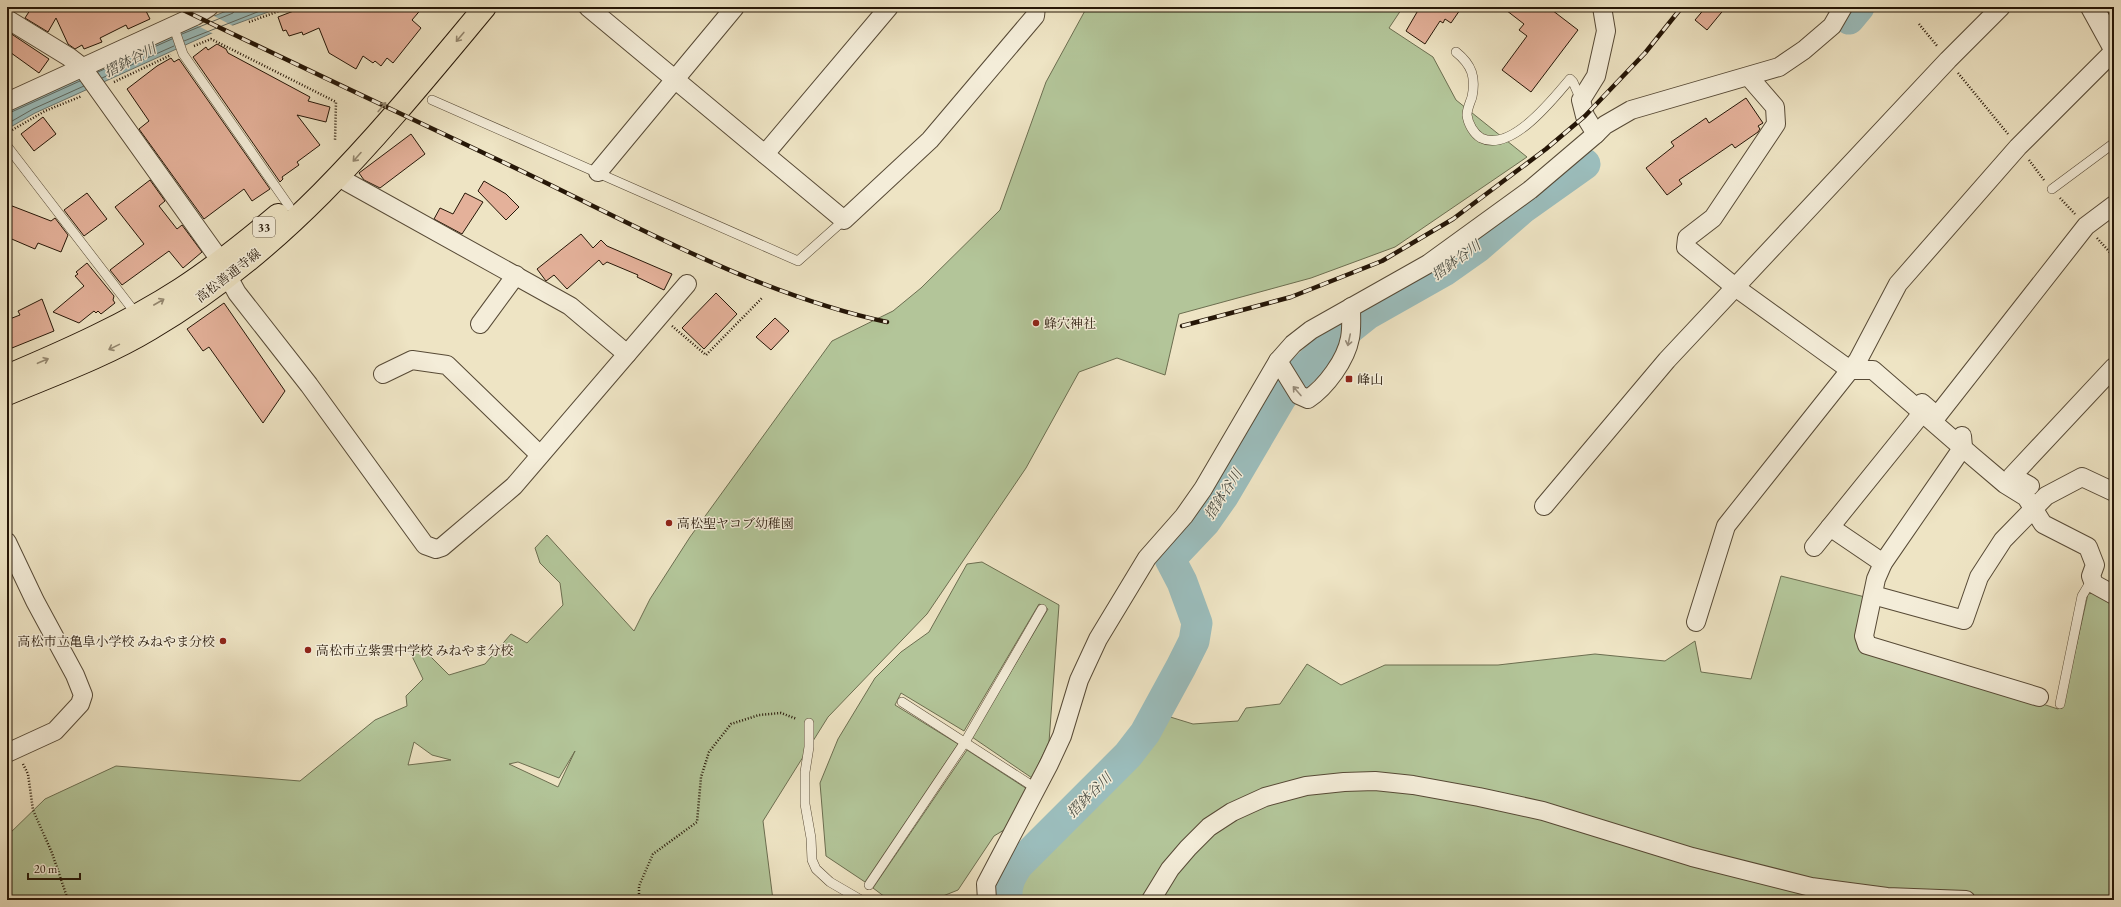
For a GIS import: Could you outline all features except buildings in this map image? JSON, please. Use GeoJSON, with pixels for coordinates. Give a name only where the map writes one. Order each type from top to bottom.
{"type":"FeatureCollection","features":[{"type":"Feature","properties":{"kind":"main road","name":"高松善通寺線"},"geometry":{"type":"LineString","coordinates":[[7,394],[74,367],[149,330],[192,303],[224,269],[289,206],[376,114],[466,7]]}},
{"type":"Feature","properties":{"kind":"main road","name":"高松善通寺線"},"geometry":{"type":"LineString","coordinates":[[7,376],[69,350],[181,290],[224,269],[301,215],[393,117],[485,7]]}},
{"type":"Feature","properties":{"kind":"street"},"geometry":{"type":"LineString","coordinates":[[7,102],[174,28],[209,7]]}},
{"type":"Feature","properties":{"kind":"street"},"geometry":{"type":"LineString","coordinates":[[588,7],[844,220],[930,140],[1036,11]]}},
{"type":"Feature","properties":{"kind":"street"},"geometry":{"type":"LineString","coordinates":[[598,172],[735,7]]}},
{"type":"Feature","properties":{"kind":"street"},"geometry":{"type":"LineString","coordinates":[[765,154],[889,7]]}},
{"type":"Feature","properties":{"kind":"street"},"geometry":{"type":"LineString","coordinates":[[1596,134],[1585,116],[1581,100],[1596,76],[1606,31],[1602,7]]}},
{"type":"Feature","properties":{"kind":"street"},"geometry":{"type":"LineString","coordinates":[[984,898],[986,884],[1037,789],[1062,736],[1079,680],[1098,639],[1147,558],[1184,516],[1203,489],[1278,361],[1293,344],[1311,330],[1428,264],[1530,190],[1596,134],[1604,125],[1631,110],[1749,77],[1779,67],[1804,50],[1832,26],[1843,7]]}},
{"type":"Feature","properties":{"kind":"street"},"geometry":{"type":"LineString","coordinates":[[1544,506],[1667,360],[1948,60],[2001,7]]}},
{"type":"Feature","properties":{"kind":"street"},"geometry":{"type":"LineString","coordinates":[[2092,7],[2114,46]]}},
{"type":"Feature","properties":{"kind":"street"},"geometry":{"type":"LineString","coordinates":[[7,19],[68,57],[83,69],[224,269],[237,293],[309,385],[425,545],[436,549],[442,547],[514,486],[687,284]]}},
{"type":"Feature","properties":{"kind":"street"},"geometry":{"type":"LineString","coordinates":[[1696,622],[1726,526],[1858,360],[1898,284],[2018,146],[2114,51]]}},
{"type":"Feature","properties":{"kind":"street"},"geometry":{"type":"LineString","coordinates":[[1749,77],[1775,107],[1776,124],[1713,218],[1687,238],[1686,247],[1735,287],[1850,370],[1873,370],[1905,397],[1930,414],[1963,447],[2005,484],[2026,497],[2043,524],[2088,547],[2094,565],[2091,576],[2094,584],[2114,595]]}},
{"type":"Feature","properties":{"kind":"street"},"geometry":{"type":"LineString","coordinates":[[347,182],[570,306],[627,354]]}},
{"type":"Feature","properties":{"kind":"street"},"geometry":{"type":"LineString","coordinates":[[1814,547],[1830,526],[1930,414],[2086,226],[2114,205]]}},
{"type":"Feature","properties":{"kind":"street"},"geometry":{"type":"LineString","coordinates":[[480,324],[516,275]]}},
{"type":"Feature","properties":{"kind":"street"},"geometry":{"type":"LineString","coordinates":[[1278,361],[1299,395],[1308,399],[1319,392],[1346,352],[1350,337],[1351,307]]}},
{"type":"Feature","properties":{"kind":"street"},"geometry":{"type":"LineString","coordinates":[[383,374],[412,360],[447,365],[540,455]]}},
{"type":"Feature","properties":{"kind":"street"},"geometry":{"type":"LineString","coordinates":[[2046,496],[2012,476],[2114,367]]}},
{"type":"Feature","properties":{"kind":"street"},"geometry":{"type":"LineString","coordinates":[[1963,447],[1883,562],[1876,579],[1864,636],[1867,645],[2039,697]]}},
{"type":"Feature","properties":{"kind":"street"},"geometry":{"type":"LineString","coordinates":[[1873,596],[1964,620],[1980,577],[1991,557],[2003,540],[2046,496],[2082,477],[2114,492]]}},
{"type":"Feature","properties":{"kind":"street"},"geometry":{"type":"LineString","coordinates":[[1830,526],[1883,562]]}},
{"type":"Feature","properties":{"kind":"street"},"geometry":{"type":"LineString","coordinates":[[7,542],[35,600],[75,675],[83,695],[80,704],[55,731],[11,751]]}},
{"type":"Feature","properties":{"kind":"street"},"geometry":{"type":"LineString","coordinates":[[1151,900],[1170,869],[1188,848],[1209,828],[1232,812],[1265,797],[1306,786],[1344,782],[1376,781],[1413,785],[1479,796],[1543,811],[1692,857],[1811,887],[1887,897],[1966,900]]}},
{"type":"Feature","properties":{"kind":"lane"},"geometry":{"type":"LineString","coordinates":[[174,28],[183,54],[289,206]]}},
{"type":"Feature","properties":{"kind":"lane"},"geometry":{"type":"LineString","coordinates":[[1456,52],[1469,63],[1472,71],[1473,81],[1468,115],[1469,122],[1473,130],[1486,140],[1494,141],[1512,134],[1538,116],[1570,79],[1573,82],[1581,100]]}},
{"type":"Feature","properties":{"kind":"lane"},"geometry":{"type":"LineString","coordinates":[[432,100],[798,261],[844,220]]}},
{"type":"Feature","properties":{"kind":"lane"},"geometry":{"type":"LineString","coordinates":[[2052,189],[2114,144]]}},
{"type":"Feature","properties":{"kind":"lane"},"geometry":{"type":"LineString","coordinates":[[7,146],[137,314]]}},
{"type":"Feature","properties":{"kind":"lane"},"geometry":{"type":"LineString","coordinates":[[2060,704],[2082,596],[2088,586],[2094,584]]}},
{"type":"Feature","properties":{"kind":"lane"},"geometry":{"type":"LineString","coordinates":[[869,885],[965,742],[1042,609]]}},
{"type":"Feature","properties":{"kind":"lane"},"geometry":{"type":"LineString","coordinates":[[902,702],[1037,789]]}},
{"type":"Feature","properties":{"kind":"lane"},"geometry":{"type":"LineString","coordinates":[[808,723],[809,747],[805,772],[805,804],[811,838],[812,860],[816,869],[830,882],[862,900]]}},
{"type":"Feature","properties":{"kind":"path"},"geometry":{"type":"LineString","coordinates":[[249,22],[290,7]]}},
{"type":"Feature","properties":{"kind":"path"},"geometry":{"type":"LineString","coordinates":[[660,316],[706,355],[762,298]]}},
{"type":"Feature","properties":{"kind":"path"},"geometry":{"type":"LineString","coordinates":[[639,900],[639,886],[653,854],[697,822],[701,777],[709,752],[731,724],[759,715],[781,713],[808,723]]}},
{"type":"Feature","properties":{"kind":"path"},"geometry":{"type":"LineString","coordinates":[[11,751],[28,774],[33,810],[52,853],[68,900]]}},
{"type":"Feature","properties":{"kind":"green space"},"geometry":{"type":"Polygon","coordinates":[[[1087,7],[1403,7],[1389,28],[1433,57],[1456,100],[1527,157],[1395,247],[1311,278],[1179,314],[1165,375],[1117,358],[1079,372],[1026,468],[927,614],[828,717],[763,821],[773,900],[7,900],[7,836],[45,799],[116,766],[300,781],[375,720],[407,706],[406,696],[423,679],[410,652],[418,644],[449,675],[485,664],[511,634],[527,643],[563,605],[560,583],[540,563],[535,548],[547,535],[634,631],[650,599],[690,537],[832,341],[893,311],[921,288],[1000,210],[1046,82],[1087,7]],[[414,742],[408,765],[451,760],[432,755],[414,742]],[[575,751],[559,778],[518,762],[509,764],[558,787],[575,751]]]}},
{"type":"Feature","properties":{"kind":"green space"},"geometry":{"type":"Polygon","coordinates":[[[982,562],[1059,605],[1049,742],[1032,778],[972,737],[1048,609],[1039,604],[964,731],[901,693],[895,705],[958,744],[865,882],[826,856],[820,783],[838,739],[875,678],[901,652],[929,632],[967,564],[982,562]]]}},
{"type":"Feature","properties":{"kind":"green space"},"geometry":{"type":"Polygon","coordinates":[[[1781,576],[1865,597],[1861,646],[2058,709],[2063,705],[2088,594],[2093,593],[2114,600],[2114,900],[1003,900],[1001,888],[1007,868],[1130,742],[1167,716],[1193,724],[1238,721],[1246,708],[1280,704],[1307,664],[1341,685],[1385,665],[1498,665],[1595,654],[1665,661],[1695,641],[1701,672],[1751,679],[1781,576]]]}},
{"type":"Feature","properties":{"kind":"green space"},"geometry":{"type":"Polygon","coordinates":[[[967,750],[1027,789],[1004,830],[994,836],[958,890],[933,900],[889,900],[873,888],[967,750]]]}},
{"type":"Feature","properties":{"kind":"water"},"geometry":{"type":"Polygon","coordinates":[[[236,7],[282,7],[214,32],[35,113],[7,129],[7,111],[185,28],[236,7]]]}},
{"type":"Feature","properties":{"kind":"pier"},"geometry":{"type":"Polygon","coordinates":[[[212,15],[235,27],[214,34],[192,23],[212,15]]]}},
{"type":"Feature","properties":{"kind":"waterway","name":"摺鉢谷川"},"geometry":{"type":"LineString","coordinates":[[1849,19],[1859,7]]}},
{"type":"Feature","properties":{"kind":"waterway","name":"摺鉢谷川"},"geometry":{"type":"LineString","coordinates":[[1007,900],[1009,881],[1018,865],[1128,755],[1145,733],[1194,641],[1197,623],[1182,582],[1170,559],[1205,522],[1224,495],[1281,398],[1299,374],[1333,342],[1368,314],[1444,271],[1478,247],[1523,208],[1585,164]]}},
{"type":"Feature","properties":{"kind":"railway"},"geometry":{"type":"LineString","coordinates":[[177,7],[706,260],[795,296],[887,322]]}},
{"type":"Feature","properties":{"kind":"railway"},"geometry":{"type":"LineString","coordinates":[[1182,326],[1291,297],[1382,261],[1453,219],[1546,149],[1585,116],[1645,53],[1682,7]]}},
{"type":"Feature","properties":{"kind":"place","name":"蜂穴神社"},"geometry":{"type":"Point","coordinates":[1036,323]}},
{"type":"Feature","properties":{"kind":"place","name":"峰山"},"geometry":{"type":"Point","coordinates":[1349,379]}},
{"type":"Feature","properties":{"kind":"place","name":"高松聖ヤコブ幼稚園"},"geometry":{"type":"Point","coordinates":[669,523]}},
{"type":"Feature","properties":{"kind":"place","name":"高松市立亀阜小学校 みねやま分校"},"geometry":{"type":"Point","coordinates":[223,641]}},
{"type":"Feature","properties":{"kind":"place","name":"高松市立紫雲中学校 みねやま分校"},"geometry":{"type":"Point","coordinates":[308,650]}}]}
